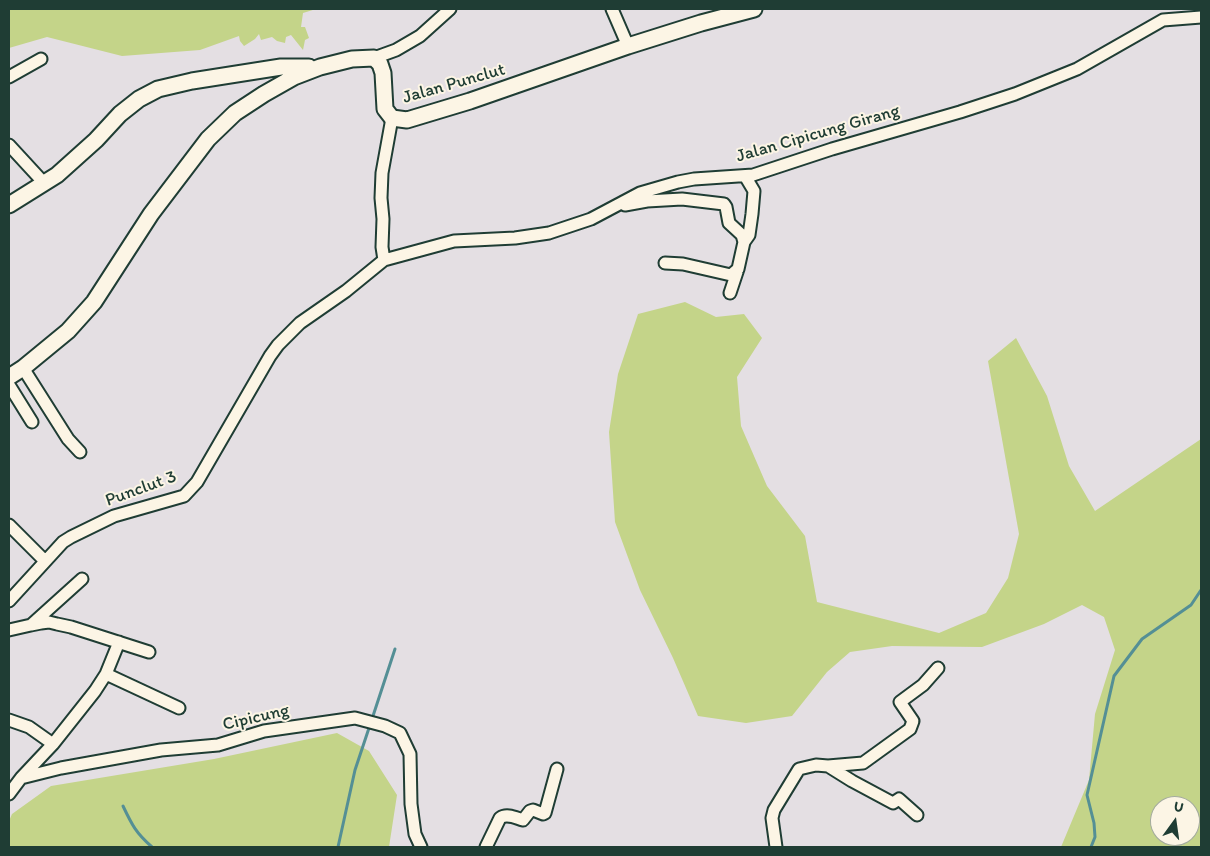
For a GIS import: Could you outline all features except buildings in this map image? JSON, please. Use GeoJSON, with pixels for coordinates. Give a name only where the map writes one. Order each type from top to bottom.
{"type":"FeatureCollection","features":[{"type":"Feature","properties":{"kind":"main road","name":"Jalan Punclut"},"geometry":{"type":"LineString","coordinates":[[374,58],[380,64],[383,73],[385,110],[392,118],[407,120],[470,101],[628,46],[754,9]]}},
{"type":"Feature","properties":{"kind":"main road"},"geometry":{"type":"LineString","coordinates":[[9,377],[68,331],[94,302],[151,214],[208,139],[235,113],[294,77],[320,67],[352,59],[374,58]]}},
{"type":"Feature","properties":{"kind":"main road"},"geometry":{"type":"LineString","coordinates":[[9,205],[57,175],[96,140],[120,114],[139,99],[158,89],[192,81],[281,67],[320,67]]}},
{"type":"Feature","properties":{"kind":"street"},"geometry":{"type":"LineString","coordinates":[[612,9],[628,46]]}},
{"type":"Feature","properties":{"kind":"street"},"geometry":{"type":"LineString","coordinates":[[374,58],[396,50],[420,36],[448,10]]}},
{"type":"Feature","properties":{"kind":"street"},"geometry":{"type":"LineString","coordinates":[[1164,15],[1201,18]]}},
{"type":"Feature","properties":{"kind":"street","name":"Jalan Cipicung Girang"},"geometry":{"type":"LineString","coordinates":[[384,260],[454,241],[515,238],[549,233],[591,219],[640,193],[678,182],[753,175],[832,149],[960,112],[1016,94],[1077,68],[1164,15]]}},
{"type":"Feature","properties":{"kind":"street"},"geometry":{"type":"LineString","coordinates":[[9,77],[41,59]]}},
{"type":"Feature","properties":{"kind":"street"},"geometry":{"type":"LineString","coordinates":[[384,260],[382,247],[383,219],[380,198],[382,173],[392,118]]}},
{"type":"Feature","properties":{"kind":"street"},"geometry":{"type":"LineString","coordinates":[[9,145],[44,183]]}},
{"type":"Feature","properties":{"kind":"street"},"geometry":{"type":"LineString","coordinates":[[730,293],[744,242],[749,235],[752,214],[754,191],[745,176]]}},
{"type":"Feature","properties":{"kind":"street"},"geometry":{"type":"LineString","coordinates":[[611,208],[647,201],[682,199],[724,204],[729,223],[742,235],[744,242]]}},
{"type":"Feature","properties":{"kind":"street","name":"Punclut 3"},"geometry":{"type":"LineString","coordinates":[[9,601],[63,542],[71,536],[114,516],[184,496],[197,482],[278,345],[300,323],[346,291],[384,260]]}},
{"type":"Feature","properties":{"kind":"street"},"geometry":{"type":"LineString","coordinates":[[665,262],[683,264],[731,275],[738,269]]}},
{"type":"Feature","properties":{"kind":"street"},"geometry":{"type":"LineString","coordinates":[[22,368],[68,439],[80,452]]}},
{"type":"Feature","properties":{"kind":"street"},"geometry":{"type":"LineString","coordinates":[[9,385],[32,422]]}},
{"type":"Feature","properties":{"kind":"street"},"geometry":{"type":"LineString","coordinates":[[9,525],[45,561]]}},
{"type":"Feature","properties":{"kind":"street"},"geometry":{"type":"LineString","coordinates":[[31,625],[82,579]]}},
{"type":"Feature","properties":{"kind":"street"},"geometry":{"type":"LineString","coordinates":[[9,630],[41,622],[49,622],[150,652]]}},
{"type":"Feature","properties":{"kind":"street"},"geometry":{"type":"LineString","coordinates":[[9,794],[95,692],[106,674],[119,642]]}},
{"type":"Feature","properties":{"kind":"street"},"geometry":{"type":"LineString","coordinates":[[776,847],[772,818],[774,810],[799,770],[816,765],[828,766],[863,763],[910,729],[913,721],[900,702],[923,685],[938,668]]}},
{"type":"Feature","properties":{"kind":"street"},"geometry":{"type":"LineString","coordinates":[[106,674],[180,708]]}},
{"type":"Feature","properties":{"kind":"street","name":"Cipicung"},"geometry":{"type":"LineString","coordinates":[[21,778],[60,768],[161,750],[218,745],[264,731],[355,718],[386,726],[400,733],[410,754],[411,804],[415,834],[421,847]]}},
{"type":"Feature","properties":{"kind":"street"},"geometry":{"type":"LineString","coordinates":[[9,720],[29,727],[53,744]]}},
{"type":"Feature","properties":{"kind":"street"},"geometry":{"type":"LineString","coordinates":[[828,766],[893,803],[899,799],[917,815]]}},
{"type":"Feature","properties":{"kind":"street"},"geometry":{"type":"LineString","coordinates":[[486,847],[500,818],[503,816],[506,815],[523,820],[532,810],[545,813],[557,769]]}},
{"type":"Feature","properties":{"kind":"green space"},"geometry":{"type":"Polygon","coordinates":[[[9,9],[316,9],[303,13],[301,27],[305,27],[309,38],[305,40],[303,50],[291,35],[286,37],[285,43],[277,41],[272,37],[261,40],[259,34],[244,46],[239,36],[200,50],[122,56],[47,37],[9,48],[9,9]]]}},
{"type":"Feature","properties":{"kind":"green space"},"geometry":{"type":"Polygon","coordinates":[[[685,302],[716,317],[744,314],[762,338],[737,377],[741,426],[767,486],[805,536],[817,602],[939,633],[986,613],[1008,578],[1019,534],[988,361],[1016,338],[1047,396],[1069,466],[1095,511],[1201,439],[1201,847],[1061,847],[1089,780],[1095,714],[1115,650],[1104,617],[1082,605],[1044,624],[982,647],[892,646],[850,652],[827,672],[792,716],[746,723],[698,716],[673,658],[640,590],[615,522],[609,432],[618,374],[638,314],[685,302]]]}},
{"type":"Feature","properties":{"kind":"green space"},"geometry":{"type":"Polygon","coordinates":[[[337,733],[369,751],[397,795],[389,847],[9,847],[9,821],[12,814],[51,786],[214,759],[337,733]]]}},
{"type":"Feature","properties":{"kind":"waterway"},"geometry":{"type":"LineString","coordinates":[[1091,847],[1095,837],[1094,823],[1087,795],[1114,676],[1142,639],[1191,605],[1201,590]]}},
{"type":"Feature","properties":{"kind":"waterway"},"geometry":{"type":"LineString","coordinates":[[372,719],[395,649]]}},
{"type":"Feature","properties":{"kind":"waterway"},"geometry":{"type":"LineString","coordinates":[[338,847],[355,770],[370,725]]}},
{"type":"Feature","properties":{"kind":"waterway"},"geometry":{"type":"LineString","coordinates":[[123,806],[135,828],[152,847]]}}]}
